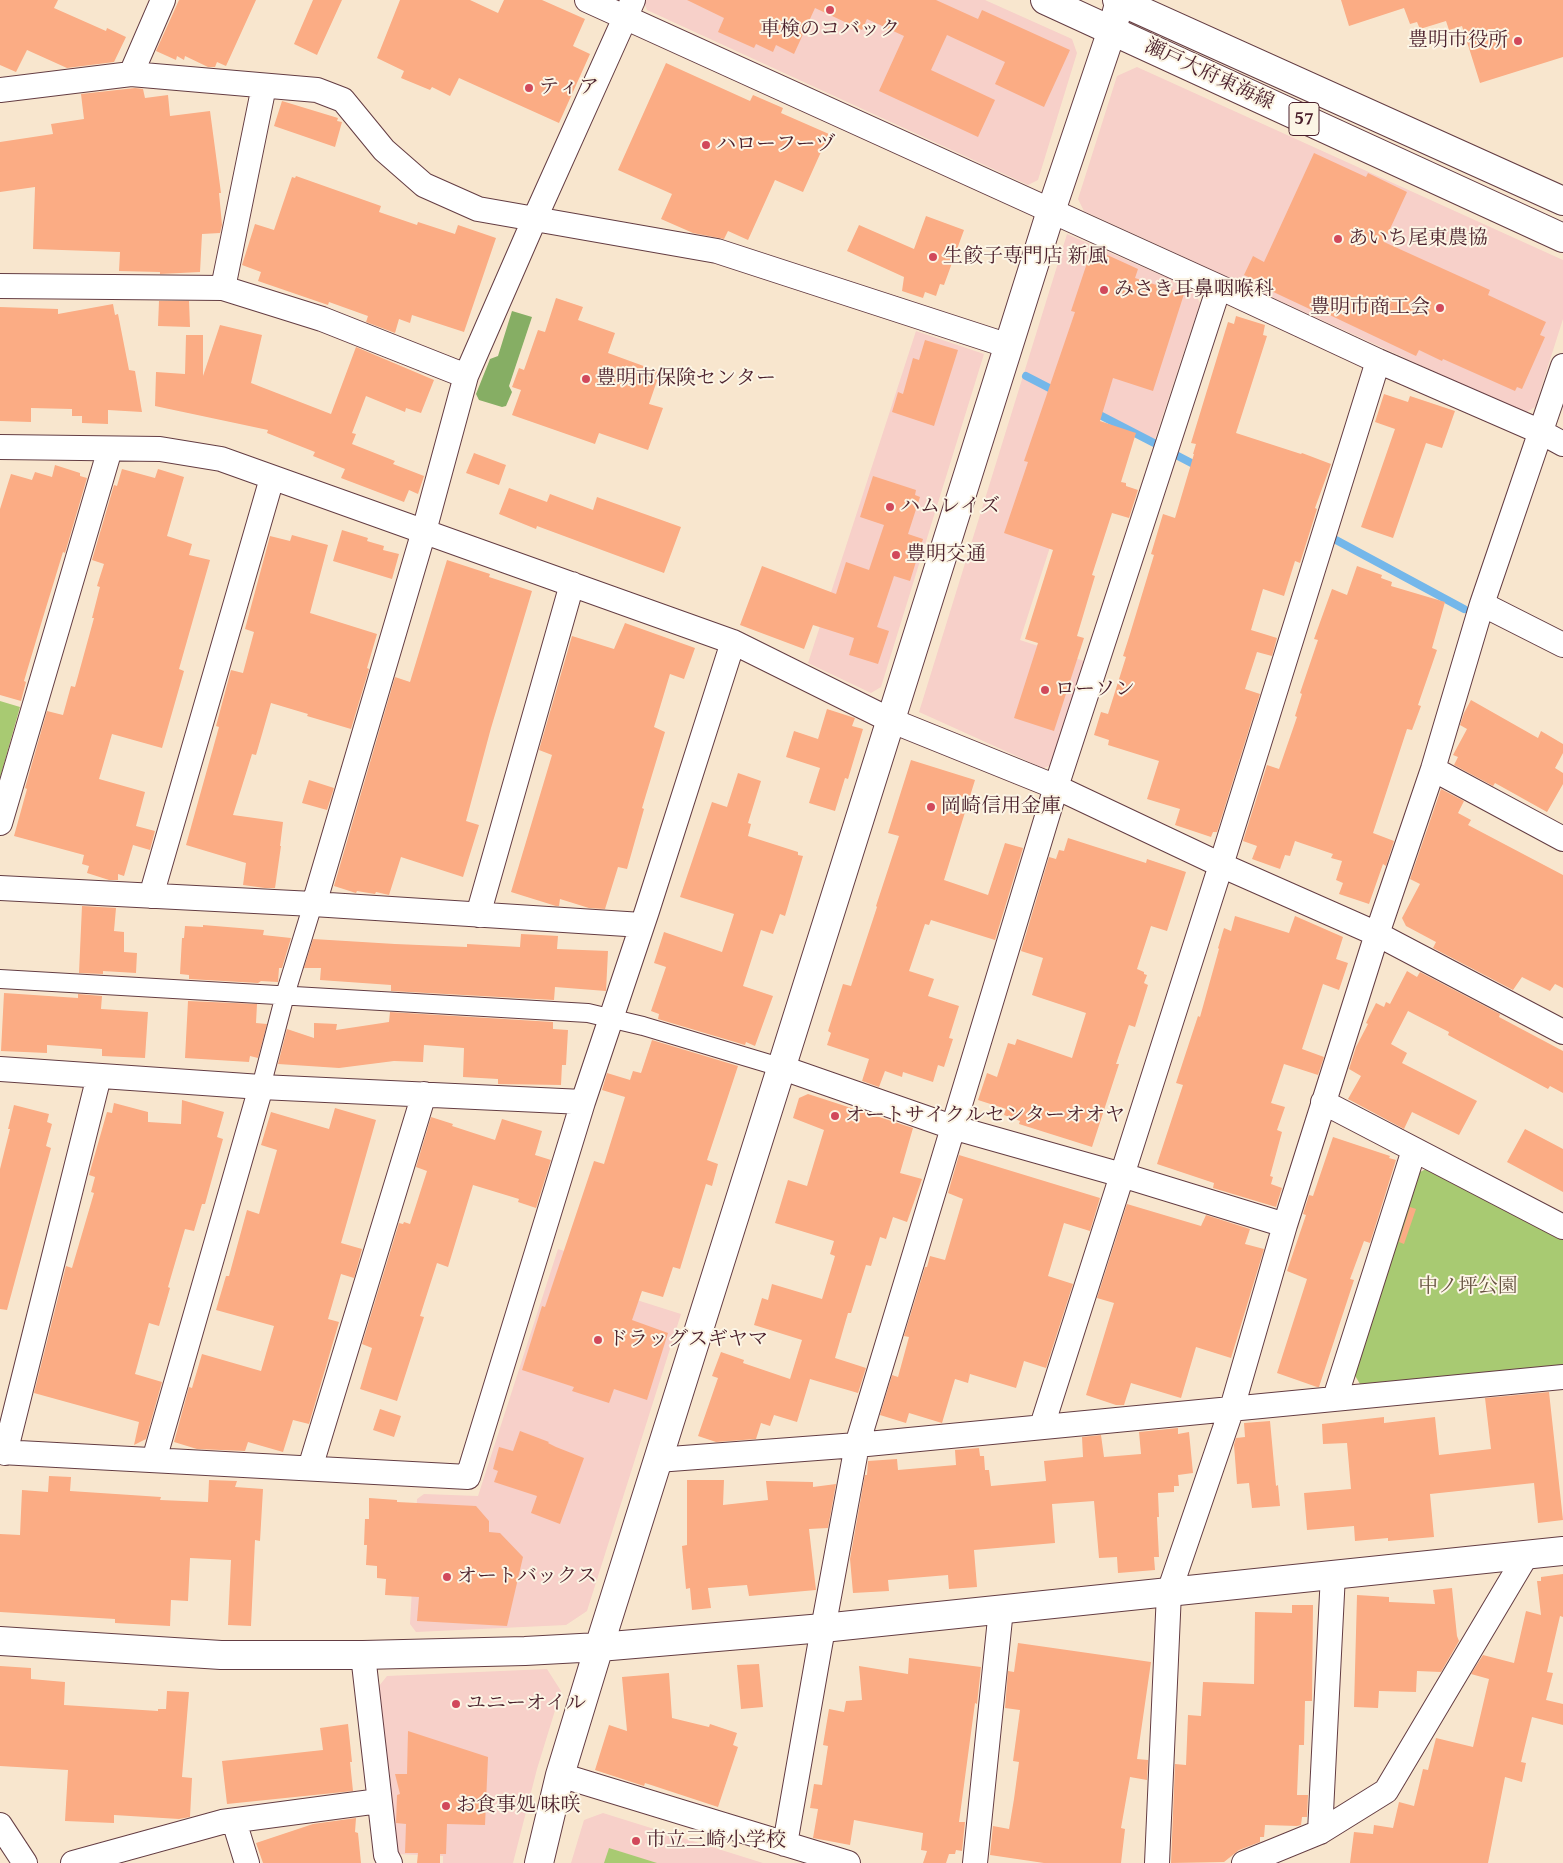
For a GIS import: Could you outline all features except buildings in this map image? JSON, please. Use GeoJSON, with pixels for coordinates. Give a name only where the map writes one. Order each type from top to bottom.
{"type":"FeatureCollection","features":[{"type":"Feature","properties":{"kind":"street"},"geometry":{"type":"LineString","coordinates":[[131,74],[163,0]]}},
{"type":"Feature","properties":{"kind":"street"},"geometry":{"type":"LineString","coordinates":[[587,0],[630,9],[1051,211],[1378,361],[1541,432],[1563,444]]}},
{"type":"Feature","properties":{"kind":"street","name":"瀬戸大府東海線"},"geometry":{"type":"LineString","coordinates":[[1045,0],[1563,238]]}},
{"type":"Feature","properties":{"kind":"street"},"geometry":{"type":"LineString","coordinates":[[539,1863],[560,1775],[657,1460],[1051,211],[1112,30],[1119,0]]}},
{"type":"Feature","properties":{"kind":"street","name":"瀬戸大府東海線"},"geometry":{"type":"LineString","coordinates":[[1119,0],[1563,201]]}},
{"type":"Feature","properties":{"kind":"street"},"geometry":{"type":"LineString","coordinates":[[154,1460],[286,995],[424,531],[466,376],[630,9]]}},
{"type":"Feature","properties":{"kind":"street"},"geometry":{"type":"LineString","coordinates":[[0,90],[131,74],[317,90],[343,100],[384,150],[424,185],[478,208],[717,251],[1009,346]]}},
{"type":"Feature","properties":{"kind":"street"},"geometry":{"type":"LineString","coordinates":[[222,288],[264,86]]}},
{"type":"Feature","properties":{"kind":"street"},"geometry":{"type":"LineString","coordinates":[[0,286],[222,288],[322,319],[466,376]]}},
{"type":"Feature","properties":{"kind":"street"},"geometry":{"type":"LineString","coordinates":[[785,1844],[857,1445],[1056,787],[1219,287]]}},
{"type":"Feature","properties":{"kind":"street"},"geometry":{"type":"LineString","coordinates":[[1042,1426],[1222,865],[1378,361]]}},
{"type":"Feature","properties":{"kind":"street"},"geometry":{"type":"LineString","coordinates":[[1157,1863],[1169,1592],[1232,1408],[1285,1225],[1376,934],[1433,769],[1482,604],[1563,366]]}},
{"type":"Feature","properties":{"kind":"street"},"geometry":{"type":"LineString","coordinates":[[0,447],[160,448],[221,459],[733,642],[890,720],[1056,787],[1222,865],[1376,934],[1563,1032]]}},
{"type":"Feature","properties":{"kind":"street"},"geometry":{"type":"LineString","coordinates":[[0,823],[110,449]]}},
{"type":"Feature","properties":{"kind":"street"},"geometry":{"type":"LineString","coordinates":[[151,896],[272,478]]}},
{"type":"Feature","properties":{"kind":"street"},"geometry":{"type":"LineString","coordinates":[[478,915],[572,584]]}},
{"type":"Feature","properties":{"kind":"street"},"geometry":{"type":"LineString","coordinates":[[1482,604],[1563,645]]}},
{"type":"Feature","properties":{"kind":"street"},"geometry":{"type":"LineString","coordinates":[[99,1076],[2,1453],[310,1468],[468,1478],[583,1102],[733,642]]}},
{"type":"Feature","properties":{"kind":"street"},"geometry":{"type":"LineString","coordinates":[[1433,769],[1563,838]]}},
{"type":"Feature","properties":{"kind":"street"},"geometry":{"type":"LineString","coordinates":[[0,888],[314,904],[642,925]]}},
{"type":"Feature","properties":{"kind":"street"},"geometry":{"type":"LineString","coordinates":[[0,979],[588,1013],[643,1026],[780,1067],[952,1127],[1122,1175],[1285,1225]]}},
{"type":"Feature","properties":{"kind":"street"},"geometry":{"type":"LineString","coordinates":[[0,1069],[261,1087],[583,1102]]}},
{"type":"Feature","properties":{"kind":"street"},"geometry":{"type":"LineString","coordinates":[[310,1468],[424,1094]]}},
{"type":"Feature","properties":{"kind":"street"},"geometry":{"type":"LineString","coordinates":[[1324,1102],[1563,1227]]}},
{"type":"Feature","properties":{"kind":"street"},"geometry":{"type":"LineString","coordinates":[[1335,1398],[1414,1150]]}},
{"type":"Feature","properties":{"kind":"street"},"geometry":{"type":"LineString","coordinates":[[657,1460],[857,1445],[1563,1377]]}},
{"type":"Feature","properties":{"kind":"street"},"geometry":{"type":"LineString","coordinates":[[0,1641],[221,1655],[363,1655],[599,1647],[823,1628],[1563,1551]]}},
{"type":"Feature","properties":{"kind":"street"},"geometry":{"type":"LineString","coordinates":[[1244,1863],[1320,1832],[1386,1791],[1527,1554]]}},
{"type":"Feature","properties":{"kind":"street"},"geometry":{"type":"LineString","coordinates":[[1320,1832],[1333,1574]]}},
{"type":"Feature","properties":{"kind":"street"},"geometry":{"type":"LineString","coordinates":[[975,1863],[1001,1609]]}},
{"type":"Feature","properties":{"kind":"street"},"geometry":{"type":"LineString","coordinates":[[363,1655],[386,1855],[390,1863]]}},
{"type":"Feature","properties":{"kind":"street"},"geometry":{"type":"LineString","coordinates":[[560,1775],[848,1863]]}},
{"type":"Feature","properties":{"kind":"street"},"geometry":{"type":"LineString","coordinates":[[73,1863],[214,1824],[380,1801]]}},
{"type":"Feature","properties":{"kind":"street"},"geometry":{"type":"LineString","coordinates":[[234,1820],[247,1863]]}},
{"type":"Feature","properties":{"kind":"street"},"geometry":{"type":"LineString","coordinates":[[0,1825],[25,1863]]}},
{"type":"Feature","properties":{"kind":"shaded area"},"geometry":{"type":"Polygon","coordinates":[[[645,0],[985,0],[1072,39],[1077,53],[1038,180],[1028,185],[647,10],[645,0]]]}},
{"type":"Feature","properties":{"kind":"shaded area"},"geometry":{"type":"Polygon","coordinates":[[[1137,67],[1563,260],[1563,319],[1535,407],[1525,413],[1084,211],[1078,199],[1117,76],[1137,67]]]}},
{"type":"Feature","properties":{"kind":"shaded area"},"geometry":{"type":"Polygon","coordinates":[[[1067,234],[1193,289],[1200,303],[1154,442],[1094,411],[1020,640],[1087,662],[1053,765],[1043,768],[919,712],[1067,234]]]}},
{"type":"Feature","properties":{"kind":"shaded area"},"geometry":{"type":"Polygon","coordinates":[[[916,331],[984,354],[881,687],[871,693],[808,663],[916,331]]]}},
{"type":"Feature","properties":{"kind":"shaded area"},"geometry":{"type":"Polygon","coordinates":[[[558,1249],[609,1265],[602,1289],[681,1314],[587,1611],[566,1625],[416,1632],[410,1624],[417,1499],[424,1494],[478,1496],[558,1249]]]}},
{"type":"Feature","properties":{"kind":"shaded area"},"geometry":{"type":"Polygon","coordinates":[[[547,1669],[561,1691],[537,1769],[513,1863],[443,1863],[443,1856],[396,1854],[379,1686],[387,1676],[547,1669]]]}},
{"type":"Feature","properties":{"kind":"shaded area","name":"市立三崎小学校"},"geometry":{"type":"Polygon","coordinates":[[[603,1813],[763,1863],[571,1863],[584,1820],[603,1813]]]}},
{"type":"Feature","properties":{"kind":"green space"},"geometry":{"type":"Polygon","coordinates":[[[512,311],[532,317],[509,386],[512,392],[506,406],[502,407],[479,400],[476,394],[490,359],[498,356],[512,311]]]}},
{"type":"Feature","properties":{"kind":"green space"},"geometry":{"type":"Polygon","coordinates":[[[0,701],[20,707],[0,778],[0,701]]]}},
{"type":"Feature","properties":{"kind":"green space","name":"中ノ坪公園"},"geometry":{"type":"Polygon","coordinates":[[[1428,1168],[1563,1240],[1563,1365],[1360,1384],[1351,1369],[1414,1175],[1428,1168]]]}},
{"type":"Feature","properties":{"kind":"green space"},"geometry":{"type":"Polygon","coordinates":[[[609,1848],[657,1863],[604,1863],[609,1848]]]}},
{"type":"Feature","properties":{"kind":"waterway"},"geometry":{"type":"LineString","coordinates":[[1026,376],[1057,392]]}},
{"type":"Feature","properties":{"kind":"waterway"},"geometry":{"type":"LineString","coordinates":[[1094,412],[1154,443]]}},
{"type":"Feature","properties":{"kind":"waterway"},"geometry":{"type":"LineString","coordinates":[[1176,455],[1199,467]]}},
{"type":"Feature","properties":{"kind":"waterway"},"geometry":{"type":"LineString","coordinates":[[1336,540],[1464,609]]}},
{"type":"Feature","properties":{"kind":"place","name":"車検のコバック"},"geometry":{"type":"Point","coordinates":[830,10]}},
{"type":"Feature","properties":{"kind":"place","name":"豊明市役所"},"geometry":{"type":"Point","coordinates":[1518,41]}},
{"type":"Feature","properties":{"kind":"place","name":"ティア"},"geometry":{"type":"Point","coordinates":[529,88]}},
{"type":"Feature","properties":{"kind":"place","name":"ハローフーヅ"},"geometry":{"type":"Point","coordinates":[706,145]}},
{"type":"Feature","properties":{"kind":"place","name":"あいち尾東農協"},"geometry":{"type":"Point","coordinates":[1338,239]}},
{"type":"Feature","properties":{"kind":"place","name":"生餃子専門店 新風"},"geometry":{"type":"Point","coordinates":[933,257]}},
{"type":"Feature","properties":{"kind":"place","name":"みさき耳鼻咽喉科"},"geometry":{"type":"Point","coordinates":[1104,290]}},
{"type":"Feature","properties":{"kind":"place","name":"豊明市商工会"},"geometry":{"type":"Point","coordinates":[1440,308]}},
{"type":"Feature","properties":{"kind":"place","name":"豊明市保険センター"},"geometry":{"type":"Point","coordinates":[586,379]}},
{"type":"Feature","properties":{"kind":"place","name":"ハムレイズ"},"geometry":{"type":"Point","coordinates":[890,507]}},
{"type":"Feature","properties":{"kind":"place","name":"豊明交通"},"geometry":{"type":"Point","coordinates":[896,555]}},
{"type":"Feature","properties":{"kind":"place","name":"ローソン"},"geometry":{"type":"Point","coordinates":[1045,690]}},
{"type":"Feature","properties":{"kind":"place","name":"岡崎信用金庫"},"geometry":{"type":"Point","coordinates":[931,807]}},
{"type":"Feature","properties":{"kind":"place","name":"オートサイクルセンターオオヤ"},"geometry":{"type":"Point","coordinates":[835,1116]}},
{"type":"Feature","properties":{"kind":"place","name":"ドラッグスギヤマ"},"geometry":{"type":"Point","coordinates":[598,1340]}},
{"type":"Feature","properties":{"kind":"place","name":"オートバックス"},"geometry":{"type":"Point","coordinates":[447,1577]}},
{"type":"Feature","properties":{"kind":"place","name":"ユニーオイル"},"geometry":{"type":"Point","coordinates":[456,1704]}},
{"type":"Feature","properties":{"kind":"place","name":"お食事処 味咲"},"geometry":{"type":"Point","coordinates":[446,1806]}},
{"type":"Feature","properties":{"kind":"place","name":"市立三崎小学校"},"geometry":{"type":"Point","coordinates":[636,1841]}}]}
